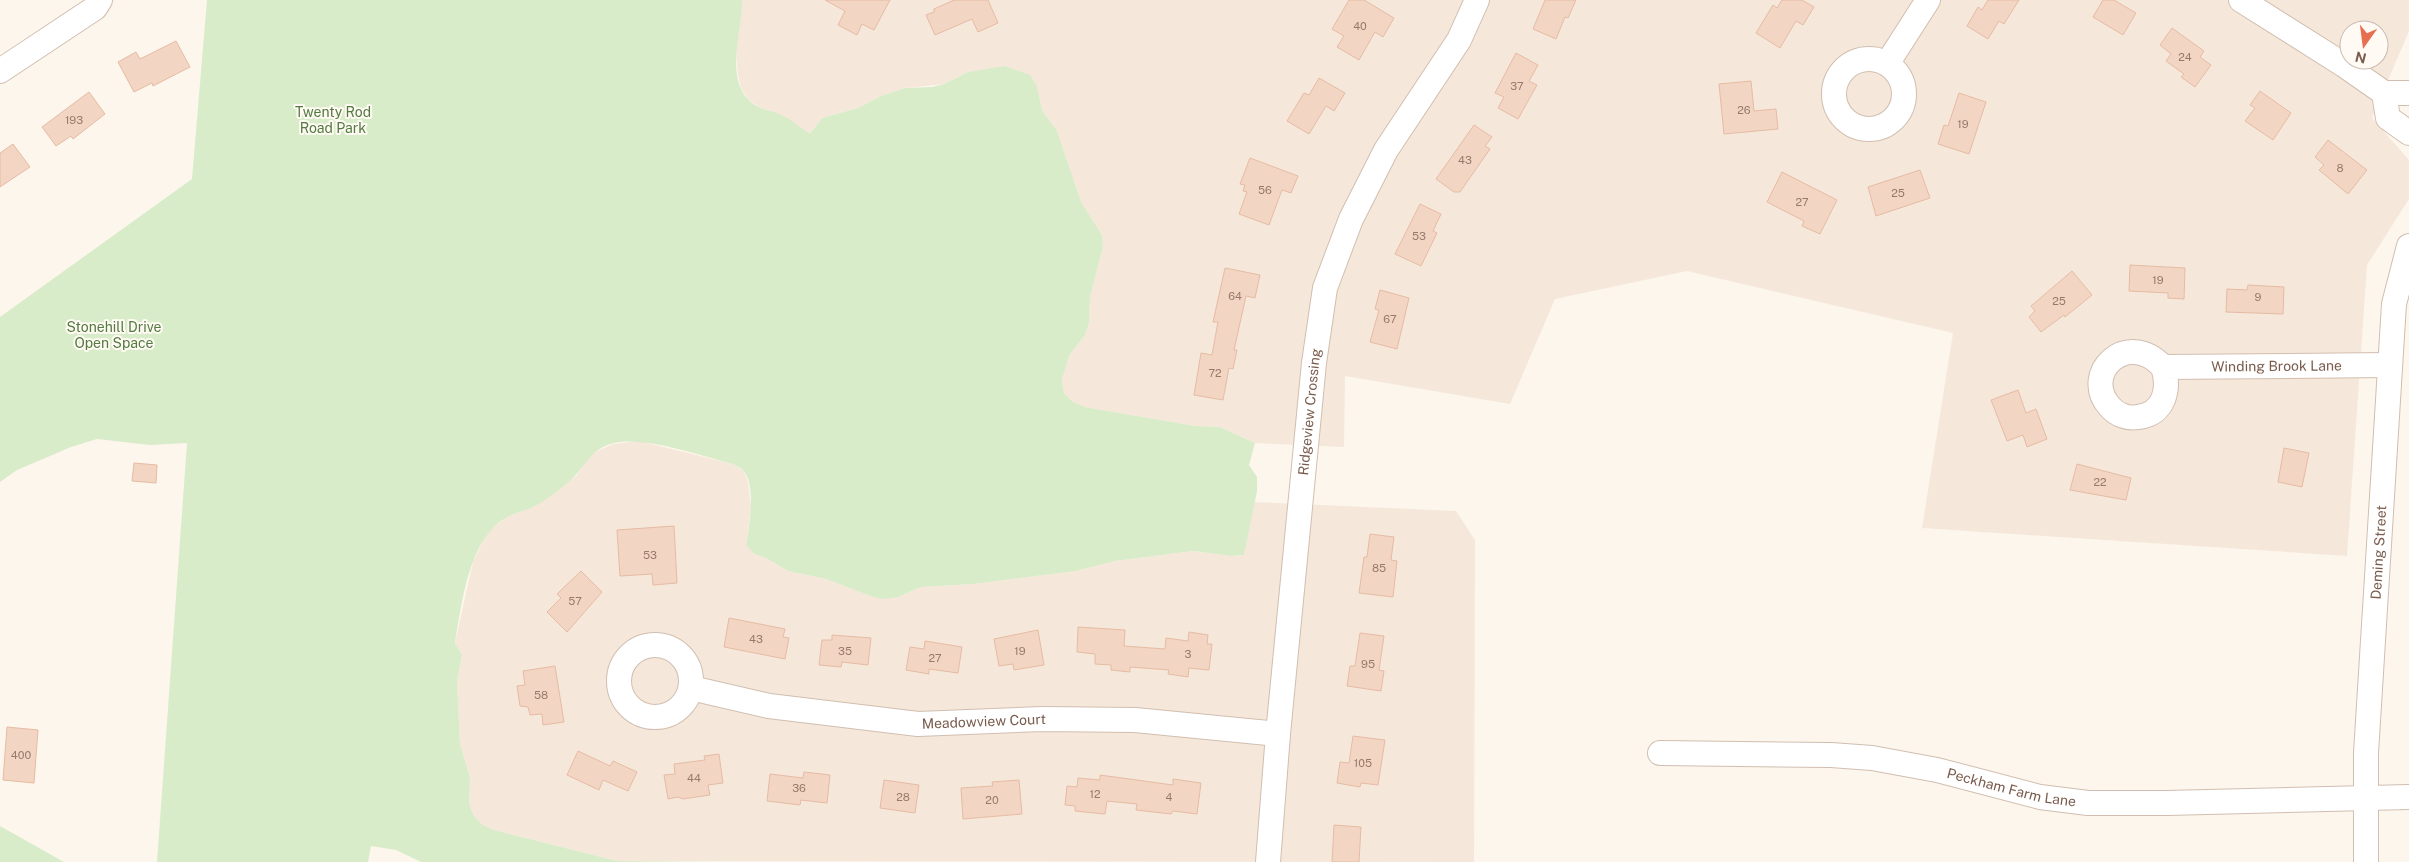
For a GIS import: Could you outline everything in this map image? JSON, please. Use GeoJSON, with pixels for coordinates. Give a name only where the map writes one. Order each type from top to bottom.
{"type":"FeatureCollection","features":[{"type":"Feature","properties":{"kind":"street"},"geometry":{"type":"LineString","coordinates":[[0,71],[95,8],[100,0]]}},
{"type":"Feature","properties":{"kind":"street","name":"Ridgeview Crossing"},"geometry":{"type":"LineString","coordinates":[[1268,862],[1278,734],[1314,363],[1325,288],[1351,219],[1386,150],[1459,40],[1478,0]]}},
{"type":"Feature","properties":{"kind":"street"},"geometry":{"type":"LineString","coordinates":[[1887,64],[1928,0]]}},
{"type":"Feature","properties":{"kind":"street"},"geometry":{"type":"LineString","coordinates":[[2242,0],[2344,65],[2384,93],[2409,93]]}},
{"type":"Feature","properties":{"kind":"street"},"geometry":{"type":"LineString","coordinates":[[2384,93],[2388,118],[2409,133]]}},
{"type":"Feature","properties":{"kind":"street","name":"Deming Street"},"geometry":{"type":"LineString","coordinates":[[2366,862],[2366,753],[2394,304],[2409,246]]}},
{"type":"Feature","properties":{"kind":"street","name":"Winding Brook Lane"},"geometry":{"type":"LineString","coordinates":[[2163,367],[2390,365]]}},
{"type":"Feature","properties":{"kind":"street","name":"Meadowview Court"},"geometry":{"type":"LineString","coordinates":[[691,688],[769,706],[918,724],[1042,719],[1135,720],[1278,734]]}},
{"type":"Feature","properties":{"kind":"street","name":"Peckham Farm Lane"},"geometry":{"type":"LineString","coordinates":[[1660,753],[1831,755],[1872,758],[1936,770],[2040,797],[2088,803],[2167,804],[2409,797]]}},
{"type":"Feature","properties":{"kind":"shaded area"},"geometry":{"type":"Polygon","coordinates":[[[742,0],[2409,0],[2409,31],[2372,118],[2409,160],[2409,199],[2367,265],[2347,556],[1922,528],[1953,333],[1687,271],[1555,299],[1510,404],[1345,376],[1344,447],[1255,443],[1220,427],[1195,426],[1085,407],[1073,402],[1064,393],[1062,380],[1069,356],[1085,335],[1089,323],[1090,297],[1103,247],[1102,235],[1081,203],[1057,131],[1042,110],[1037,86],[968,72],[944,84],[905,88],[881,96],[858,108],[822,118],[810,134],[784,116],[759,107],[748,99],[741,88],[736,48],[742,0]]]}},
{"type":"Feature","properties":{"kind":"shaded area"},"geometry":{"type":"Polygon","coordinates":[[[639,441],[733,464],[744,471],[748,482],[751,507],[746,545],[754,554],[766,558],[788,571],[826,579],[873,597],[898,597],[921,587],[973,584],[1076,571],[1115,561],[1193,551],[1231,556],[1244,555],[1254,502],[1456,511],[1475,540],[1474,862],[617,861],[494,830],[483,825],[474,816],[469,804],[470,778],[460,743],[457,681],[462,655],[455,643],[473,562],[487,533],[506,517],[535,506],[576,476],[591,454],[613,444],[639,441]]]}},
{"type":"Feature","properties":{"kind":"green space"},"geometry":{"type":"Polygon","coordinates":[[[207,0],[742,0],[736,58],[740,86],[747,98],[759,107],[784,116],[810,134],[822,118],[858,108],[881,96],[905,88],[932,87],[944,84],[968,72],[1005,66],[1030,75],[1037,86],[1042,110],[1057,131],[1081,202],[1102,235],[1103,247],[1090,297],[1089,323],[1085,335],[1069,356],[1062,380],[1064,393],[1073,402],[1085,407],[1195,426],[1220,427],[1255,443],[1249,465],[1257,477],[1257,491],[1244,555],[1231,556],[1193,551],[1115,561],[1076,571],[973,584],[921,587],[898,597],[885,599],[873,597],[826,579],[788,571],[766,558],[754,554],[746,545],[751,496],[747,477],[741,468],[733,464],[657,444],[641,442],[614,443],[605,446],[592,455],[572,478],[551,496],[532,508],[507,517],[494,527],[483,540],[475,556],[464,592],[455,643],[462,655],[457,681],[460,743],[470,778],[469,804],[474,816],[483,825],[494,830],[617,861],[717,862],[421,862],[396,850],[371,846],[368,862],[157,862],[187,443],[150,445],[97,439],[71,447],[17,470],[0,482],[0,317],[192,179],[207,0]]]}},
{"type":"Feature","properties":{"kind":"green space"},"geometry":{"type":"Polygon","coordinates":[[[0,826],[64,862],[0,862],[0,826]]]}},
{"type":"Feature","properties":{"kind":"building"},"geometry":{"type":"Polygon","coordinates":[[[825,0],[890,0],[874,30],[862,24],[857,35],[838,25],[845,11],[825,0]]]}},
{"type":"Feature","properties":{"kind":"building"},"geometry":{"type":"Polygon","coordinates":[[[954,0],[988,0],[998,23],[978,32],[972,19],[935,35],[926,15],[934,12],[934,9],[954,0]]]}},
{"type":"Feature","properties":{"kind":"building"},"geometry":{"type":"Polygon","coordinates":[[[1349,0],[1364,0],[1394,18],[1383,37],[1375,32],[1359,60],[1337,47],[1344,36],[1332,29],[1349,0]]]}},
{"type":"Feature","properties":{"kind":"building"},"geometry":{"type":"Polygon","coordinates":[[[1545,0],[1576,0],[1568,18],[1565,17],[1556,39],[1533,29],[1545,0]]]}},
{"type":"Feature","properties":{"kind":"building"},"geometry":{"type":"Polygon","coordinates":[[[1782,0],[1802,0],[1814,7],[1803,25],[1796,21],[1780,48],[1756,33],[1773,5],[1777,8],[1782,0]]]}},
{"type":"Feature","properties":{"kind":"building"},"geometry":{"type":"Polygon","coordinates":[[[1988,0],[2019,0],[2004,24],[1999,21],[1988,39],[1967,26],[1978,7],[1982,10],[1988,0]]]}},
{"type":"Feature","properties":{"kind":"building"},"geometry":{"type":"Polygon","coordinates":[[[2103,0],[2114,0],[2136,13],[2123,35],[2093,17],[2103,0]]]}},
{"type":"Feature","properties":{"kind":"building"},"geometry":{"type":"Polygon","coordinates":[[[2172,28],[2204,51],[2200,57],[2211,65],[2195,87],[2181,77],[2184,74],[2166,61],[2171,54],[2160,45],[2172,28]]]}},
{"type":"Feature","properties":{"kind":"building"},"geometry":{"type":"Polygon","coordinates":[[[176,41],[190,67],[153,86],[152,83],[134,92],[118,62],[136,52],[140,59],[176,41]]]}},
{"type":"Feature","properties":{"kind":"building"},"geometry":{"type":"Polygon","coordinates":[[[1516,53],[1538,65],[1529,81],[1537,85],[1518,119],[1498,108],[1504,97],[1495,93],[1516,53]]]}},
{"type":"Feature","properties":{"kind":"building"},"geometry":{"type":"Polygon","coordinates":[[[1319,78],[1345,93],[1334,111],[1326,106],[1309,134],[1287,121],[1304,93],[1309,95],[1319,78]]]}},
{"type":"Feature","properties":{"kind":"building"},"geometry":{"type":"Polygon","coordinates":[[[1751,81],[1754,111],[1776,109],[1778,129],[1724,134],[1719,84],[1751,81]]]}},
{"type":"Feature","properties":{"kind":"building"},"geometry":{"type":"Polygon","coordinates":[[[2260,91],[2291,113],[2273,140],[2245,121],[2255,108],[2250,105],[2260,91]]]}},
{"type":"Feature","properties":{"kind":"building"},"geometry":{"type":"Polygon","coordinates":[[[89,92],[105,114],[73,139],[71,136],[56,146],[42,127],[89,92]]]}},
{"type":"Feature","properties":{"kind":"building"},"geometry":{"type":"Polygon","coordinates":[[[1959,93],[1986,102],[1969,154],[1938,144],[1944,125],[1948,126],[1959,93]]]}},
{"type":"Feature","properties":{"kind":"building"},"geometry":{"type":"Polygon","coordinates":[[[1474,125],[1492,137],[1485,146],[1490,149],[1460,192],[1454,192],[1436,179],[1474,125]]]}},
{"type":"Feature","properties":{"kind":"building"},"geometry":{"type":"Polygon","coordinates":[[[2328,140],[2367,170],[2348,194],[2319,170],[2324,165],[2315,157],[2328,140]]]}},
{"type":"Feature","properties":{"kind":"building"},"geometry":{"type":"Polygon","coordinates":[[[13,144],[30,167],[0,187],[0,153],[13,144]]]}},
{"type":"Feature","properties":{"kind":"building"},"geometry":{"type":"Polygon","coordinates":[[[1250,158],[1298,176],[1291,193],[1282,190],[1269,225],[1239,214],[1247,192],[1243,191],[1245,185],[1240,184],[1250,158]]]}},
{"type":"Feature","properties":{"kind":"building"},"geometry":{"type":"Polygon","coordinates":[[[1920,170],[1930,198],[1876,216],[1868,187],[1920,170]]]}},
{"type":"Feature","properties":{"kind":"building"},"geometry":{"type":"Polygon","coordinates":[[[1782,172],[1837,200],[1820,234],[1802,226],[1804,221],[1767,202],[1782,172]]]}},
{"type":"Feature","properties":{"kind":"building"},"geometry":{"type":"Polygon","coordinates":[[[1420,204],[1441,214],[1433,231],[1437,233],[1421,266],[1395,254],[1420,204]]]}},
{"type":"Feature","properties":{"kind":"building"},"geometry":{"type":"Polygon","coordinates":[[[2130,265],[2185,268],[2184,299],[2168,298],[2168,293],[2129,291],[2130,265]]]}},
{"type":"Feature","properties":{"kind":"building"},"geometry":{"type":"Polygon","coordinates":[[[1225,268],[1260,275],[1255,298],[1246,296],[1234,350],[1237,350],[1233,369],[1229,368],[1223,400],[1194,395],[1201,353],[1212,355],[1218,322],[1213,322],[1225,268]]]}},
{"type":"Feature","properties":{"kind":"building"},"geometry":{"type":"Polygon","coordinates":[[[2072,271],[2092,295],[2065,317],[2064,315],[2041,332],[2029,317],[2035,311],[2031,306],[2072,271]]]}},
{"type":"Feature","properties":{"kind":"building"},"geometry":{"type":"Polygon","coordinates":[[[2248,285],[2284,287],[2283,314],[2226,312],[2227,289],[2247,290],[2248,285]]]}},
{"type":"Feature","properties":{"kind":"building"},"geometry":{"type":"Polygon","coordinates":[[[1380,290],[1409,298],[1397,349],[1370,342],[1379,310],[1375,309],[1380,290]]]}},
{"type":"Feature","properties":{"kind":"building"},"geometry":{"type":"Polygon","coordinates":[[[2018,390],[2026,413],[2036,409],[2047,439],[2027,447],[2023,435],[2007,441],[1991,400],[2018,390]]]}},
{"type":"Feature","properties":{"kind":"building"},"geometry":{"type":"Polygon","coordinates":[[[2284,448],[2309,453],[2302,487],[2278,482],[2284,448]]]}},
{"type":"Feature","properties":{"kind":"building"},"geometry":{"type":"Polygon","coordinates":[[[134,463],[157,465],[156,483],[132,481],[134,463]]]}},
{"type":"Feature","properties":{"kind":"building"},"geometry":{"type":"Polygon","coordinates":[[[2077,464],[2131,478],[2126,500],[2070,490],[2077,464]]]}},
{"type":"Feature","properties":{"kind":"building"},"geometry":{"type":"Polygon","coordinates":[[[674,526],[677,583],[653,585],[652,574],[620,576],[617,530],[674,526]]]}},
{"type":"Feature","properties":{"kind":"building"},"geometry":{"type":"Polygon","coordinates":[[[1370,534],[1394,537],[1391,560],[1397,561],[1393,597],[1359,593],[1364,557],[1367,557],[1370,534]]]}},
{"type":"Feature","properties":{"kind":"building"},"geometry":{"type":"Polygon","coordinates":[[[581,571],[602,592],[567,632],[547,612],[561,598],[557,594],[581,571]]]}},
{"type":"Feature","properties":{"kind":"building"},"geometry":{"type":"Polygon","coordinates":[[[729,618],[785,629],[783,637],[789,638],[785,659],[724,647],[729,618]]]}},
{"type":"Feature","properties":{"kind":"building"},"geometry":{"type":"Polygon","coordinates":[[[1078,627],[1125,630],[1124,646],[1165,649],[1166,638],[1188,641],[1189,632],[1208,635],[1207,644],[1212,644],[1209,670],[1189,668],[1188,677],[1168,674],[1169,670],[1130,667],[1130,672],[1111,670],[1111,665],[1095,664],[1095,654],[1077,652],[1078,627]]]}},
{"type":"Feature","properties":{"kind":"building"},"geometry":{"type":"Polygon","coordinates":[[[1038,630],[1044,665],[1014,670],[1013,664],[999,666],[994,639],[1038,630]]]}},
{"type":"Feature","properties":{"kind":"building"},"geometry":{"type":"Polygon","coordinates":[[[1360,633],[1384,636],[1379,670],[1384,671],[1381,691],[1347,686],[1350,666],[1355,666],[1360,633]]]}},
{"type":"Feature","properties":{"kind":"building"},"geometry":{"type":"Polygon","coordinates":[[[832,635],[871,638],[868,665],[842,662],[841,667],[819,665],[822,640],[832,640],[832,635]]]}},
{"type":"Feature","properties":{"kind":"building"},"geometry":{"type":"Polygon","coordinates":[[[925,641],[962,647],[958,673],[929,669],[929,674],[906,670],[910,647],[924,649],[925,641]]]}},
{"type":"Feature","properties":{"kind":"building"},"geometry":{"type":"Polygon","coordinates":[[[555,666],[564,722],[543,725],[542,714],[530,715],[528,707],[520,706],[517,686],[525,685],[523,671],[555,666]]]}},
{"type":"Feature","properties":{"kind":"building"},"geometry":{"type":"Polygon","coordinates":[[[7,727],[38,730],[34,783],[3,780],[7,727]]]}},
{"type":"Feature","properties":{"kind":"building"},"geometry":{"type":"Polygon","coordinates":[[[1353,736],[1385,740],[1378,785],[1361,783],[1360,787],[1337,783],[1340,762],[1349,763],[1353,736]]]}},
{"type":"Feature","properties":{"kind":"building"},"geometry":{"type":"Polygon","coordinates":[[[578,751],[610,766],[613,761],[637,772],[628,791],[603,780],[599,790],[567,775],[578,751]]]}},
{"type":"Feature","properties":{"kind":"building"},"geometry":{"type":"Polygon","coordinates":[[[719,754],[723,783],[708,785],[710,795],[668,799],[664,775],[675,774],[674,764],[705,760],[704,756],[719,754]]]}},
{"type":"Feature","properties":{"kind":"building"},"geometry":{"type":"Polygon","coordinates":[[[804,772],[830,775],[827,803],[801,800],[800,805],[767,801],[770,774],[803,778],[804,772]]]}},
{"type":"Feature","properties":{"kind":"building"},"geometry":{"type":"Polygon","coordinates":[[[1100,775],[1173,785],[1173,779],[1201,783],[1197,814],[1173,811],[1171,814],[1136,810],[1137,804],[1107,801],[1105,814],[1075,811],[1075,806],[1065,805],[1067,786],[1077,787],[1078,778],[1100,780],[1100,775]]]}},
{"type":"Feature","properties":{"kind":"building"},"geometry":{"type":"Polygon","coordinates":[[[884,780],[919,785],[915,813],[880,808],[884,780]]]}},
{"type":"Feature","properties":{"kind":"building"},"geometry":{"type":"Polygon","coordinates":[[[1019,780],[1022,814],[963,819],[961,788],[993,786],[992,782],[1019,780]]]}},
{"type":"Feature","properties":{"kind":"building"},"geometry":{"type":"Polygon","coordinates":[[[1334,825],[1361,827],[1359,862],[1332,862],[1334,825]]]}},
{"type":"Feature","properties":{"kind":"park label","name":"Twenty Rod Road Park"},"geometry":{"type":"Point","coordinates":[333,120]}},
{"type":"Feature","properties":{"kind":"park label","name":"Stonehill Drive Open Space"},"geometry":{"type":"Point","coordinates":[114,336]}}]}
